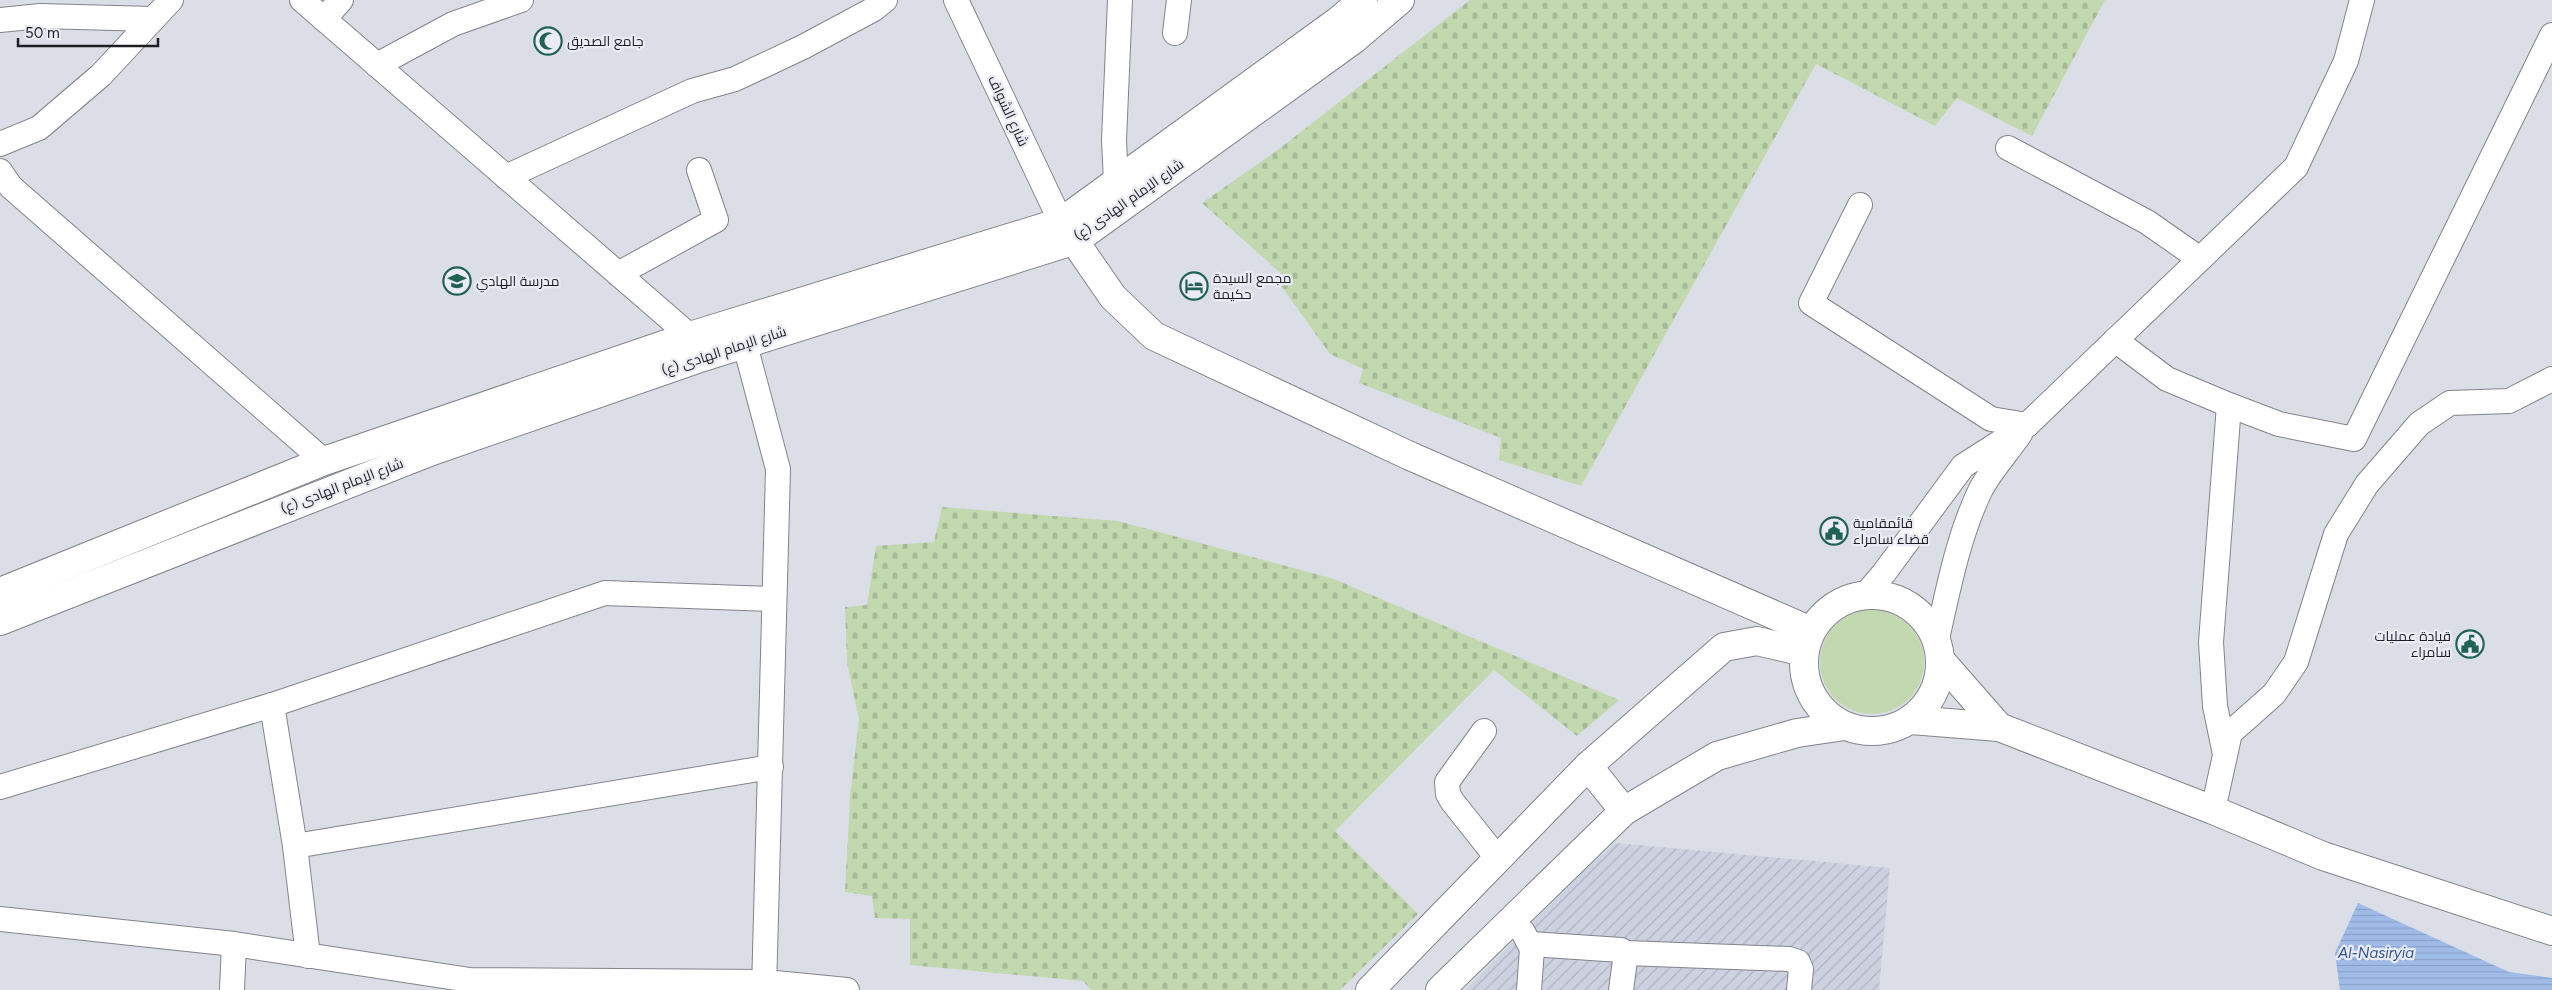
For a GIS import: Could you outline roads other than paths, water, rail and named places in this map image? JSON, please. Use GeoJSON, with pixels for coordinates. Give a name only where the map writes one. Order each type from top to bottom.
{"type":"FeatureCollection","features":[{"type":"Feature","properties":{"kind":"main road","name":"شارع الإمام الهادی (ع)"},"geometry":{"type":"LineString","coordinates":[[1068,231],[1116,182],[1338,21],[1363,0]]}},
{"type":"Feature","properties":{"kind":"main road","name":"شارع الإمام الهادی (ع)"},"geometry":{"type":"LineString","coordinates":[[0,592],[324,461],[1068,231],[1353,40],[1400,0]]}},
{"type":"Feature","properties":{"kind":"main road"},"geometry":{"type":"LineString","coordinates":[[1068,231],[1113,298],[1154,336],[1808,641]]}},
{"type":"Feature","properties":{"kind":"main road","name":"شارع الإمام الهادی (ع)"},"geometry":{"type":"LineString","coordinates":[[0,620],[693,348]]}},
{"type":"Feature","properties":{"kind":"main road"},"geometry":{"type":"LineString","coordinates":[[1940,650],[1938,684],[1928,704],[1911,720],[1890,729],[1868,731],[1845,726],[1826,714],[1812,696],[1804,675],[1808,641],[1825,613],[1844,600],[1866,594],[1888,596],[1909,604],[1926,619],[1940,650],[1999,727]]}},
{"type":"Feature","properties":{"kind":"main road"},"geometry":{"type":"LineString","coordinates":[[1370,990],[1588,766],[1724,647],[1757,641],[1808,641]]}},
{"type":"Feature","properties":{"kind":"main road"},"geometry":{"type":"LineString","coordinates":[[1911,720],[1999,727],[2213,810],[2323,856],[2552,931]]}},
{"type":"Feature","properties":{"kind":"main road"},"geometry":{"type":"LineString","coordinates":[[1440,990],[1624,811],[1717,756],[1797,733],[1845,726]]}},
{"type":"Feature","properties":{"kind":"main road"},"geometry":{"type":"LineString","coordinates":[[1588,766],[1624,811]]}},
{"type":"Feature","properties":{"kind":"street"},"geometry":{"type":"LineString","coordinates":[[0,144],[39,128],[101,75],[171,0]]}},
{"type":"Feature","properties":{"kind":"street"},"geometry":{"type":"LineString","coordinates":[[302,0],[618,274],[693,348]]}},
{"type":"Feature","properties":{"kind":"street"},"geometry":{"type":"LineString","coordinates":[[324,19],[341,0]]}},
{"type":"Feature","properties":{"kind":"street"},"geometry":{"type":"LineString","coordinates":[[377,65],[453,24],[521,0]]}},
{"type":"Feature","properties":{"kind":"street"},"geometry":{"type":"LineString","coordinates":[[506,177],[692,91],[735,79],[803,47],[885,0]]}},
{"type":"Feature","properties":{"kind":"street","name":"شارع الشواف"},"geometry":{"type":"LineString","coordinates":[[956,0],[1068,231]]}},
{"type":"Feature","properties":{"kind":"street"},"geometry":{"type":"LineString","coordinates":[[1116,182],[1114,140],[1120,0]]}},
{"type":"Feature","properties":{"kind":"street"},"geometry":{"type":"LineString","coordinates":[[1175,33],[1179,0]]}},
{"type":"Feature","properties":{"kind":"street"},"geometry":{"type":"LineString","coordinates":[[1866,594],[1884,573],[1963,466],[2026,425],[2296,167],[2346,61],[2362,0]]}},
{"type":"Feature","properties":{"kind":"street"},"geometry":{"type":"LineString","coordinates":[[0,20],[40,16],[153,19]]}},
{"type":"Feature","properties":{"kind":"street"},"geometry":{"type":"LineString","coordinates":[[2115,340],[2167,379],[2229,405],[2279,424],[2354,439],[2552,35]]}},
{"type":"Feature","properties":{"kind":"street"},"geometry":{"type":"LineString","coordinates":[[2008,148],[2147,222],[2200,259]]}},
{"type":"Feature","properties":{"kind":"street"},"geometry":{"type":"LineString","coordinates":[[618,274],[716,220],[699,170]]}},
{"type":"Feature","properties":{"kind":"street"},"geometry":{"type":"LineString","coordinates":[[0,171],[11,187],[324,461]]}},
{"type":"Feature","properties":{"kind":"street"},"geometry":{"type":"LineString","coordinates":[[1860,205],[1811,303],[1991,419],[2026,425]]}},
{"type":"Feature","properties":{"kind":"street"},"geometry":{"type":"LineString","coordinates":[[742,333],[778,469],[765,986]]}},
{"type":"Feature","properties":{"kind":"street"},"geometry":{"type":"LineString","coordinates":[[2213,810],[2230,733],[2274,694],[2296,662],[2336,534],[2367,484],[2419,424],[2450,403],[2509,401],[2552,379]]}},
{"type":"Feature","properties":{"kind":"street"},"geometry":{"type":"LineString","coordinates":[[2225,759],[2215,706],[2210,642],[2229,405]]}},
{"type":"Feature","properties":{"kind":"street"},"geometry":{"type":"LineString","coordinates":[[1940,650],[1948,587],[1964,534],[1981,490],[2026,425]]}},
{"type":"Feature","properties":{"kind":"street"},"geometry":{"type":"LineString","coordinates":[[0,787],[272,705],[605,593],[774,599]]}},
{"type":"Feature","properties":{"kind":"street"},"geometry":{"type":"LineString","coordinates":[[272,705],[295,846],[308,956]]}},
{"type":"Feature","properties":{"kind":"street"},"geometry":{"type":"LineString","coordinates":[[1484,731],[1447,782],[1448,794],[1498,858]]}},
{"type":"Feature","properties":{"kind":"street"},"geometry":{"type":"LineString","coordinates":[[295,846],[771,767]]}},
{"type":"Feature","properties":{"kind":"street"},"geometry":{"type":"LineString","coordinates":[[1514,918],[1531,944],[1529,990]]}},
{"type":"Feature","properties":{"kind":"street"},"geometry":{"type":"LineString","coordinates":[[0,919],[234,944],[470,980],[765,986],[847,990]]}},
{"type":"Feature","properties":{"kind":"street"},"geometry":{"type":"LineString","coordinates":[[232,990],[234,944]]}},
{"type":"Feature","properties":{"kind":"street"},"geometry":{"type":"LineString","coordinates":[[1531,944],[1621,950],[1626,953],[1789,959],[1798,962],[1801,969],[1799,990]]}},
{"type":"Feature","properties":{"kind":"street"},"geometry":{"type":"LineString","coordinates":[[1621,990],[1626,953]]}},
{"type":"Feature","properties":{"kind":"water","name":"Al-Nasiryia"},"geometry":{"type":"Polygon","coordinates":[[[2358,903],[2509,972],[2552,978],[2552,990],[2340,990],[2335,953],[2358,903]]]}},
{"type":"Feature","properties":{"kind":"place","name":"جامع الصديق"},"geometry":{"type":"Point","coordinates":[548,41]}},
{"type":"Feature","properties":{"kind":"place","name":"مدرسة الهادي"},"geometry":{"type":"Point","coordinates":[457,281]}},
{"type":"Feature","properties":{"kind":"place","name":"مجمع السيدة حكيمة"},"geometry":{"type":"Point","coordinates":[1194,286]}},
{"type":"Feature","properties":{"kind":"place","name":"قائمقامية قضاء سامراء"},"geometry":{"type":"Point","coordinates":[1834,531]}},
{"type":"Feature","properties":{"kind":"place","name":"قيادة عمليات سامراء"},"geometry":{"type":"Point","coordinates":[2470,644]}}]}
